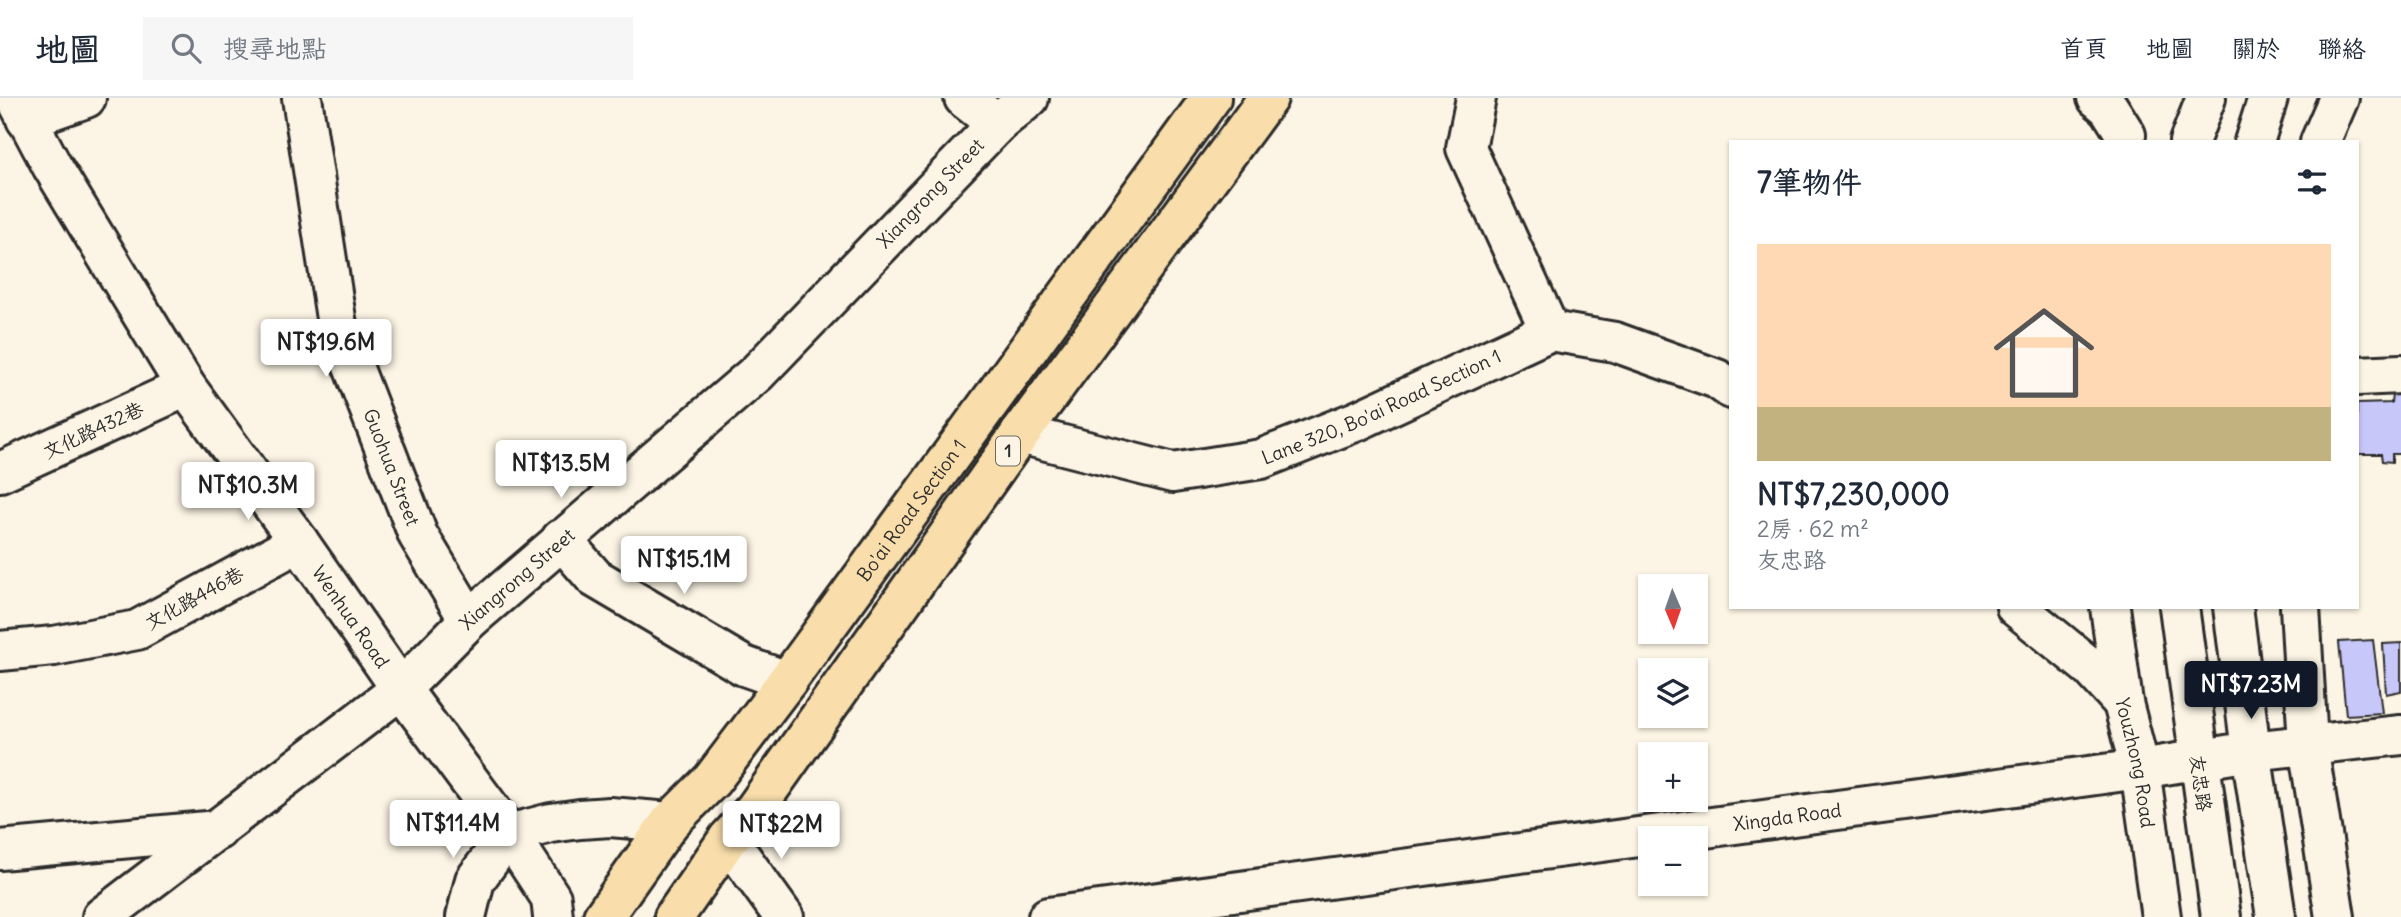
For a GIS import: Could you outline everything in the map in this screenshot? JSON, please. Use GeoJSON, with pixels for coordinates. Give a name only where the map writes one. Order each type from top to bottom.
{"type":"FeatureCollection","features":[{"type":"Feature","properties":{"kind":"main road","name":"Bo'ai Road Section 1"},"geometry":{"type":"LineString","coordinates":[[603,917],[670,822],[712,780],[788,681],[1211,98]]}},
{"type":"Feature","properties":{"kind":"main road","name":"1"},"geometry":{"type":"LineString","coordinates":[[674,917],[728,839],[755,808],[1020,434],[1268,98]]}},
{"type":"Feature","properties":{"kind":"street"},"geometry":{"type":"LineString","coordinates":[[18,104],[86,98]]}},
{"type":"Feature","properties":{"kind":"street","name":"Guohua Street"},"geometry":{"type":"LineString","coordinates":[[302,98],[337,325],[418,535],[469,620]]}},
{"type":"Feature","properties":{"kind":"street"},"geometry":{"type":"LineString","coordinates":[[964,98],[997,124]]}},
{"type":"Feature","properties":{"kind":"street","name":"Xiangrong Street"},"geometry":{"type":"LineString","coordinates":[[102,917],[401,690],[469,620],[757,373],[997,124],[1029,98]]}},
{"type":"Feature","properties":{"kind":"street"},"geometry":{"type":"LineString","coordinates":[[1476,98],[1466,148],[1550,331],[1615,342],[1717,379],[1729,388]]}},
{"type":"Feature","properties":{"kind":"street"},"geometry":{"type":"LineString","coordinates":[[2097,98],[2109,108],[2125,138]]}},
{"type":"Feature","properties":{"kind":"street"},"geometry":{"type":"LineString","coordinates":[[2125,138],[2141,98]]}},
{"type":"Feature","properties":{"kind":"street"},"geometry":{"type":"LineString","coordinates":[[2190,140],[2206,98]]}},
{"type":"Feature","properties":{"kind":"street"},"geometry":{"type":"LineString","coordinates":[[2256,140],[2268,98]]}},
{"type":"Feature","properties":{"kind":"street"},"geometry":{"type":"LineString","coordinates":[[2321,140],[2339,98]]}},
{"type":"Feature","properties":{"kind":"street","name":"Wenhua Road"},"geometry":{"type":"LineString","coordinates":[[18,104],[52,166],[186,387],[299,542],[401,690],[509,834],[551,898],[553,917]]}},
{"type":"Feature","properties":{"kind":"street","name":"Lane 320, Bo'ai Road Section 1"},"geometry":{"type":"LineString","coordinates":[[1020,434],[1173,473],[1261,459],[1357,421],[1550,331]]}},
{"type":"Feature","properties":{"kind":"street"},"geometry":{"type":"LineString","coordinates":[[2359,376],[2401,374]]}},
{"type":"Feature","properties":{"kind":"street","name":"文化路432巷"},"geometry":{"type":"LineString","coordinates":[[0,472],[186,387]]}},
{"type":"Feature","properties":{"kind":"street"},"geometry":{"type":"LineString","coordinates":[[561,539],[595,578],[744,666],[788,681]]}},
{"type":"Feature","properties":{"kind":"street","name":"文化路446巷"},"geometry":{"type":"LineString","coordinates":[[0,651],[54,646],[137,630],[299,542]]}},
{"type":"Feature","properties":{"kind":"street"},"geometry":{"type":"LineString","coordinates":[[2018,609],[2091,668],[2123,703]]}},
{"type":"Feature","properties":{"kind":"street","name":"Youzhong Road"},"geometry":{"type":"LineString","coordinates":[[2110,609],[2123,703],[2140,769],[2161,917]]}},
{"type":"Feature","properties":{"kind":"street","name":"友忠路"},"geometry":{"type":"LineString","coordinates":[[2179,609],[2221,917]]}},
{"type":"Feature","properties":{"kind":"street"},"geometry":{"type":"LineString","coordinates":[[2233,609],[2276,917]]}},
{"type":"Feature","properties":{"kind":"street"},"geometry":{"type":"LineString","coordinates":[[2300,609],[2308,744],[2335,917]]}},
{"type":"Feature","properties":{"kind":"street","name":"Xingda Road"},"geometry":{"type":"LineString","coordinates":[[1048,917],[2140,769],[2251,751],[2401,735]]}},
{"type":"Feature","properties":{"kind":"street"},"geometry":{"type":"LineString","coordinates":[[466,917],[475,880],[509,834],[580,819],[610,817],[670,822]]}},
{"type":"Feature","properties":{"kind":"street"},"geometry":{"type":"LineString","coordinates":[[0,850],[218,830]]}},
{"type":"Feature","properties":{"kind":"street"},"geometry":{"type":"LineString","coordinates":[[728,839],[783,917]]}},
{"type":"Feature","properties":{"kind":"building"},"geometry":{"type":"Polygon","coordinates":[[[2392,395],[2401,395],[2401,454],[2392,454],[2392,462],[2382,461],[2381,454],[2359,454],[2359,404],[2391,403],[2392,395]]]}},
{"type":"Feature","properties":{"kind":"building"},"geometry":{"type":"Polygon","coordinates":[[[2373,640],[2382,713],[2346,715],[2339,642],[2373,640]]]}},
{"type":"Feature","properties":{"kind":"building"},"geometry":{"type":"Polygon","coordinates":[[[2401,643],[2401,691],[2386,694],[2383,644],[2401,643]]]}}]}
